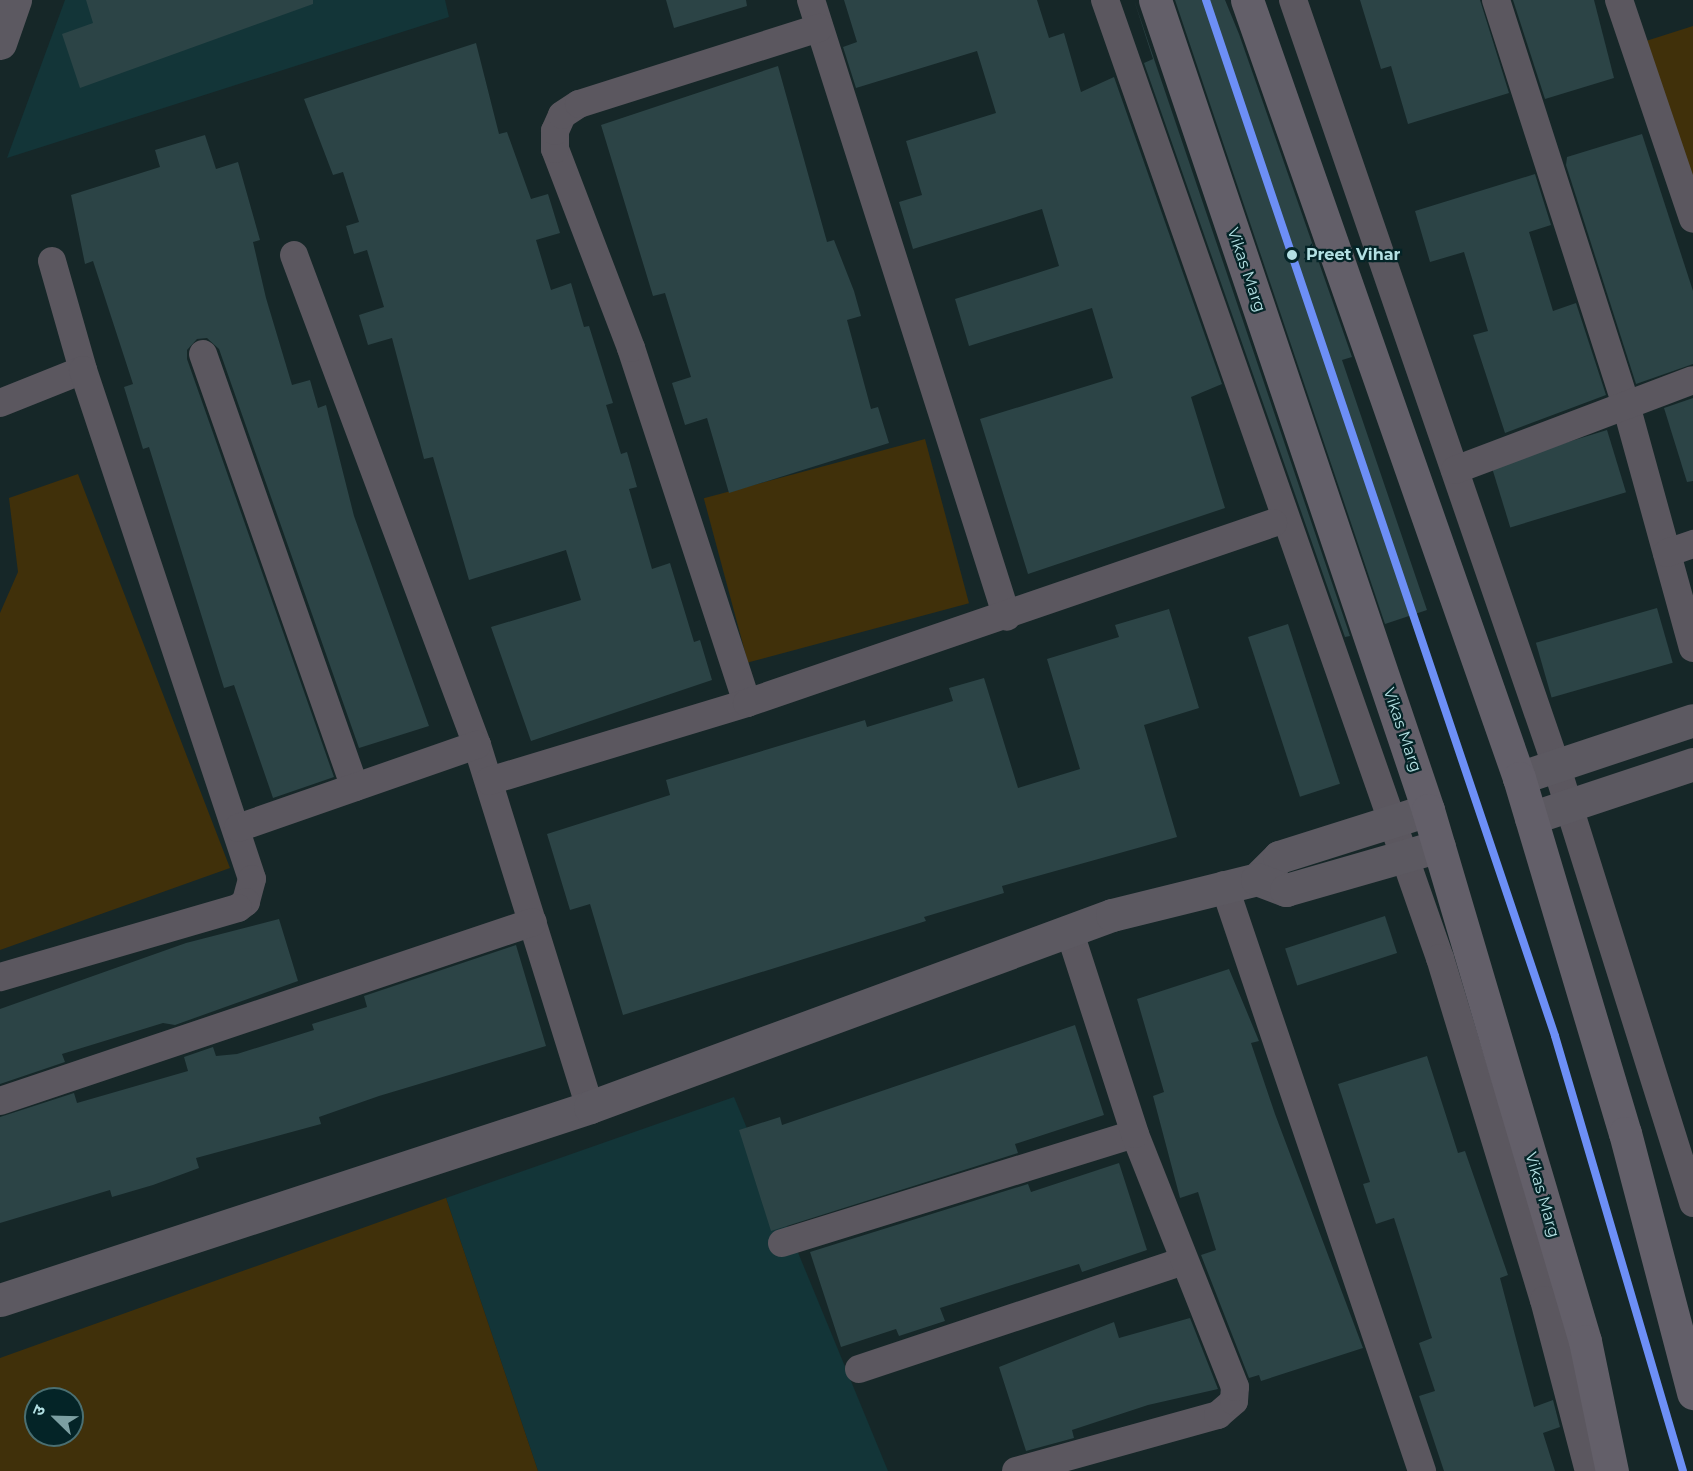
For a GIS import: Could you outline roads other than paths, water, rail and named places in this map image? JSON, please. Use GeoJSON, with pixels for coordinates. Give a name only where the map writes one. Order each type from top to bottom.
{"type":"FeatureCollection","features":[{"type":"Feature","properties":{"kind":"main road","name":"Vikas Marg"},"geometry":{"type":"LineString","coordinates":[[1155,0],[1428,810],[1585,1341],[1612,1471]]}},
{"type":"Feature","properties":{"kind":"main road"},"geometry":{"type":"LineString","coordinates":[[1247,0],[1520,778],[1625,1133],[1693,1393]]}},
{"type":"Feature","properties":{"kind":"street"},"geometry":{"type":"LineString","coordinates":[[0,44],[15,0]]}},
{"type":"Feature","properties":{"kind":"street"},"geometry":{"type":"LineString","coordinates":[[811,0],[1007,617]]}},
{"type":"Feature","properties":{"kind":"street"},"geometry":{"type":"LineString","coordinates":[[1105,0],[1401,857],[1440,958],[1498,1140],[1589,1471]]}},
{"type":"Feature","properties":{"kind":"street"},"geometry":{"type":"LineString","coordinates":[[1293,0],[1557,765],[1693,1203]]}},
{"type":"Feature","properties":{"kind":"street"},"geometry":{"type":"LineString","coordinates":[[1496,0],[1626,405],[1693,648]]}},
{"type":"Feature","properties":{"kind":"street"},"geometry":{"type":"LineString","coordinates":[[1619,0],[1693,219]]}},
{"type":"Feature","properties":{"kind":"street"},"geometry":{"type":"LineString","coordinates":[[747,703],[632,348],[555,149],[555,131],[562,115],[579,104],[819,28]]}},
{"type":"Feature","properties":{"kind":"street"},"geometry":{"type":"LineString","coordinates":[[294,255],[477,746],[590,1107]]}},
{"type":"Feature","properties":{"kind":"street"},"geometry":{"type":"LineString","coordinates":[[0,976],[238,908],[252,879],[238,828],[83,370],[52,261]]}},
{"type":"Feature","properties":{"kind":"street"},"geometry":{"type":"LineString","coordinates":[[203,354],[354,788]]}},
{"type":"Feature","properties":{"kind":"street"},"geometry":{"type":"LineString","coordinates":[[0,403],[83,370]]}},
{"type":"Feature","properties":{"kind":"street"},"geometry":{"type":"LineString","coordinates":[[1455,470],[1693,380]]}},
{"type":"Feature","properties":{"kind":"street"},"geometry":{"type":"LineString","coordinates":[[489,781],[747,703],[1007,617],[1273,523]]}},
{"type":"Feature","properties":{"kind":"street"},"geometry":{"type":"LineString","coordinates":[[1666,553],[1693,544]]}},
{"type":"Feature","properties":{"kind":"street"},"geometry":{"type":"LineString","coordinates":[[1520,778],[1693,720]]}},
{"type":"Feature","properties":{"kind":"street"},"geometry":{"type":"LineString","coordinates":[[238,828],[477,746]]}},
{"type":"Feature","properties":{"kind":"street"},"geometry":{"type":"LineString","coordinates":[[1531,818],[1693,764]]}},
{"type":"Feature","properties":{"kind":"street"},"geometry":{"type":"LineString","coordinates":[[1257,879],[1279,857],[1390,824],[1428,810]]}},
{"type":"Feature","properties":{"kind":"street"},"geometry":{"type":"LineString","coordinates":[[0,1300],[590,1107],[1069,930],[1224,885],[1257,879],[1286,890],[1439,846]]}},
{"type":"Feature","properties":{"kind":"street"},"geometry":{"type":"LineString","coordinates":[[1224,885],[1422,1471]]}},
{"type":"Feature","properties":{"kind":"street"},"geometry":{"type":"LineString","coordinates":[[0,1101],[532,922]]}},
{"type":"Feature","properties":{"kind":"street"},"geometry":{"type":"LineString","coordinates":[[1016,1471],[1227,1411],[1235,1388],[1181,1262],[1134,1134],[1069,930]]}},
{"type":"Feature","properties":{"kind":"street"},"geometry":{"type":"LineString","coordinates":[[782,1243],[1134,1134]]}},
{"type":"Feature","properties":{"kind":"street"},"geometry":{"type":"LineString","coordinates":[[859,1369],[1181,1262]]}},
{"type":"Feature","properties":{"kind":"place","name":"Preet Vihar"},"geometry":{"type":"Point","coordinates":[1292,255]}}]}
